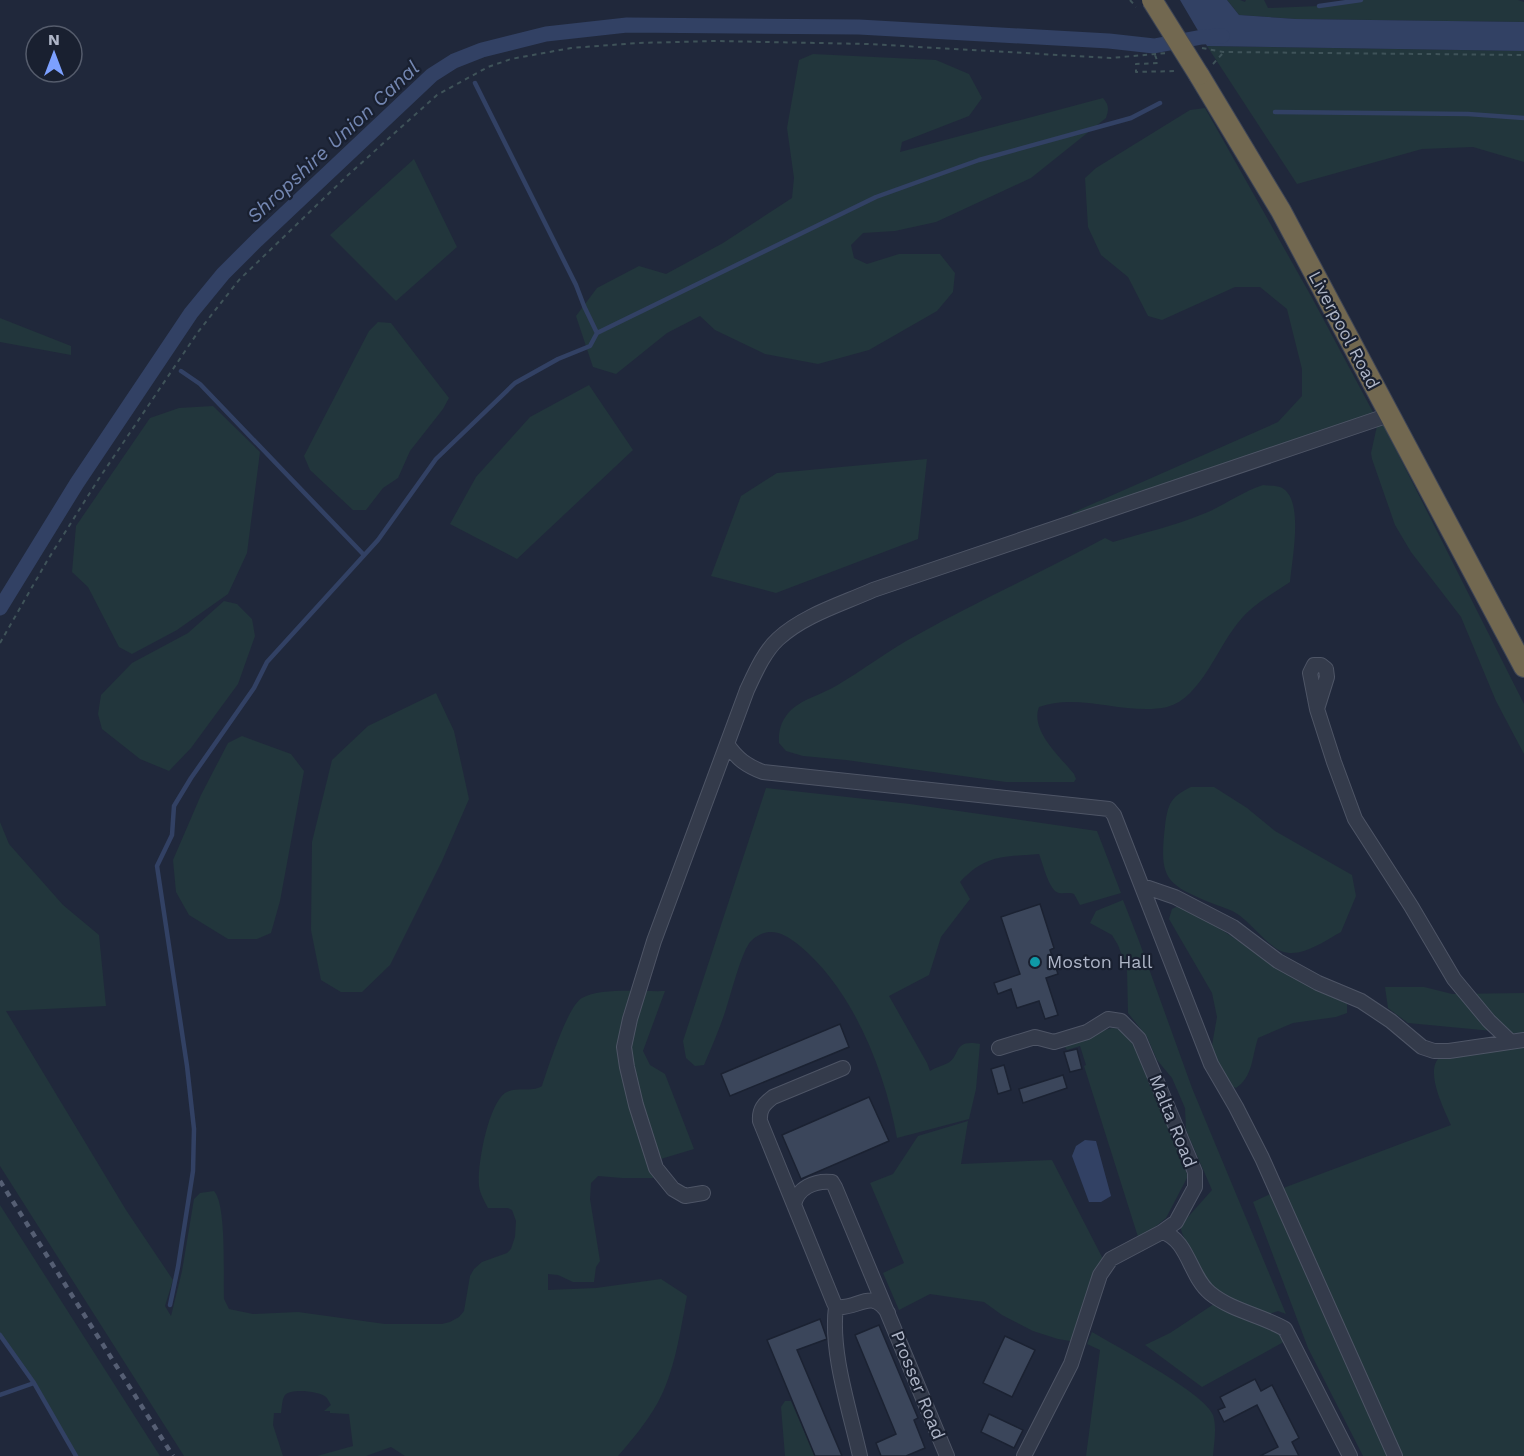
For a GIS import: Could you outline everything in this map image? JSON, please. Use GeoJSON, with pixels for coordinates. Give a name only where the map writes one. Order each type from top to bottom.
{"type":"FeatureCollection","features":[{"type":"Feature","properties":{"kind":"highway","name":"Liverpool Road"},"geometry":{"type":"LineString","coordinates":[[1152,0],[1281,211],[1524,667]]}},
{"type":"Feature","properties":{"kind":"street"},"geometry":{"type":"LineString","coordinates":[[703,1192],[685,1196],[673,1189],[656,1168],[636,1105],[624,1047],[630,1019],[654,941],[747,690],[759,665],[778,639],[810,618],[873,590],[1389,415]]}},
{"type":"Feature","properties":{"kind":"street"},"geometry":{"type":"LineString","coordinates":[[1317,709],[1355,819],[1411,906],[1454,979],[1489,1021],[1518,1041]]}},
{"type":"Feature","properties":{"kind":"street"},"geometry":{"type":"LineString","coordinates":[[727,744],[748,767],[763,772],[1109,809],[1114,815],[1143,886],[1211,1064],[1262,1158],[1395,1456]]}},
{"type":"Feature","properties":{"kind":"street"},"geometry":{"type":"LineString","coordinates":[[1143,886],[1175,897],[1233,927],[1278,961],[1318,983],[1361,1001],[1391,1021],[1422,1047],[1434,1051],[1449,1051],[1518,1041]]}},
{"type":"Feature","properties":{"kind":"street","name":"Malta Road"},"geometry":{"type":"LineString","coordinates":[[999,1048],[1035,1037],[1054,1042],[1087,1032],[1108,1019],[1121,1021],[1139,1039],[1195,1172],[1195,1187],[1176,1222],[1111,1259],[1100,1275],[1071,1364],[1024,1456]]}},
{"type":"Feature","properties":{"kind":"street"},"geometry":{"type":"LineString","coordinates":[[843,1068],[773,1097],[763,1105],[759,1113],[760,1121],[836,1307],[834,1327],[844,1387],[860,1456]]}},
{"type":"Feature","properties":{"kind":"street","name":"Prosser Road"},"geometry":{"type":"LineString","coordinates":[[794,1205],[795,1196],[801,1190],[823,1181],[832,1182],[835,1186],[947,1456]]}},
{"type":"Feature","properties":{"kind":"street"},"geometry":{"type":"LineString","coordinates":[[1162,1232],[1172,1235],[1209,1292],[1248,1314],[1271,1321],[1285,1329],[1350,1456]]}},
{"type":"Feature","properties":{"kind":"street"},"geometry":{"type":"LineString","coordinates":[[836,1307],[843,1308],[865,1300],[883,1305],[888,1313]]}},
{"type":"Feature","properties":{"kind":"path"},"geometry":{"type":"LineString","coordinates":[[0,643],[47,561],[104,471],[198,332],[239,280],[348,175],[437,95],[488,67],[511,59],[571,48],[705,41],[868,44],[1112,58],[1176,52]]}},
{"type":"Feature","properties":{"kind":"path"},"geometry":{"type":"LineString","coordinates":[[1194,49],[1204,47],[1223,52],[1524,55]]}},
{"type":"Feature","properties":{"kind":"path"},"geometry":{"type":"LineString","coordinates":[[1155,55],[1158,63],[1137,64],[1137,72],[1184,71],[1188,78],[1198,75]]}},
{"type":"Feature","properties":{"kind":"path"},"geometry":{"type":"LineString","coordinates":[[1171,64],[1173,71]]}},
{"type":"Feature","properties":{"kind":"shaded area"},"geometry":{"type":"Polygon","coordinates":[[[1227,0],[1245,2],[1246,0],[1264,0],[1268,8],[1319,6],[1361,0],[1518,0],[1524,2],[1524,22],[1296,19],[1239,15],[1227,0]]]}},
{"type":"Feature","properties":{"kind":"shaded area"},"geometry":{"type":"Polygon","coordinates":[[[1207,46],[1524,51],[1524,162],[1473,147],[1422,149],[1297,184],[1207,46]]]}},
{"type":"Feature","properties":{"kind":"shaded area"},"geometry":{"type":"Polygon","coordinates":[[[813,54],[936,60],[969,74],[982,98],[969,116],[902,142],[900,152],[1103,98],[1108,112],[1106,118],[1031,178],[936,222],[895,231],[863,233],[851,245],[854,258],[867,264],[899,254],[940,254],[955,273],[953,292],[937,311],[869,350],[818,364],[765,354],[715,330],[700,316],[667,333],[616,374],[593,367],[576,316],[597,288],[639,266],[666,274],[723,243],[792,198],[794,178],[787,128],[799,60],[813,54]]]}},
{"type":"Feature","properties":{"kind":"shaded area"},"geometry":{"type":"Polygon","coordinates":[[[1205,108],[1311,296],[1374,414],[1074,520],[1072,513],[1278,422],[1302,396],[1302,369],[1287,309],[1260,287],[1235,287],[1162,320],[1148,316],[1128,277],[1101,255],[1088,227],[1085,178],[1096,168],[1190,110],[1205,108]]]}},
{"type":"Feature","properties":{"kind":"shaded area"},"geometry":{"type":"Polygon","coordinates":[[[414,159],[457,247],[396,301],[330,235],[414,159]]]}},
{"type":"Feature","properties":{"kind":"shaded area"},"geometry":{"type":"Polygon","coordinates":[[[0,318],[71,346],[71,355],[0,342],[0,318]]]}},
{"type":"Feature","properties":{"kind":"shaded area"},"geometry":{"type":"Polygon","coordinates":[[[378,322],[391,323],[449,398],[410,451],[398,478],[383,488],[366,510],[353,510],[310,470],[304,456],[369,331],[378,322]]]}},
{"type":"Feature","properties":{"kind":"shaded area"},"geometry":{"type":"Polygon","coordinates":[[[589,385],[633,450],[517,559],[450,524],[476,477],[530,417],[589,385]]]}},
{"type":"Feature","properties":{"kind":"shaded area"},"geometry":{"type":"Polygon","coordinates":[[[213,406],[260,452],[247,553],[228,594],[177,630],[132,654],[119,647],[88,587],[72,572],[76,526],[150,418],[179,408],[213,406]]]}},
{"type":"Feature","properties":{"kind":"shaded area"},"geometry":{"type":"Polygon","coordinates":[[[1383,424],[1524,704],[1524,754],[1496,701],[1461,617],[1411,552],[1395,525],[1371,453],[1377,426],[1383,424]]]}},
{"type":"Feature","properties":{"kind":"shaded area"},"geometry":{"type":"Polygon","coordinates":[[[927,459],[918,539],[776,593],[711,576],[741,496],[777,473],[927,459]]]}},
{"type":"Feature","properties":{"kind":"shaded area"},"geometry":{"type":"Polygon","coordinates":[[[1263,485],[1283,488],[1294,508],[1295,533],[1290,582],[1242,618],[1200,682],[1179,702],[1167,707],[1152,709],[1070,702],[1039,707],[1037,716],[1042,734],[1074,774],[1076,779],[1074,782],[1006,782],[803,756],[786,751],[779,743],[783,721],[796,706],[836,686],[940,622],[1105,538],[1113,542],[1181,522],[1211,511],[1263,485]]]}},
{"type":"Feature","properties":{"kind":"shaded area"},"geometry":{"type":"Polygon","coordinates":[[[224,601],[237,604],[252,619],[255,636],[238,684],[191,748],[169,771],[140,759],[102,729],[98,714],[101,695],[132,663],[188,633],[224,601]]]}},
{"type":"Feature","properties":{"kind":"shaded area"},"geometry":{"type":"Polygon","coordinates":[[[436,693],[454,731],[469,799],[442,861],[390,965],[362,992],[341,992],[321,980],[311,930],[312,842],[332,760],[368,726],[436,693]]]}},
{"type":"Feature","properties":{"kind":"shaded area"},"geometry":{"type":"Polygon","coordinates":[[[242,736],[291,754],[304,771],[280,901],[271,933],[257,939],[228,939],[189,915],[176,892],[173,860],[201,795],[228,743],[242,736]]]}},
{"type":"Feature","properties":{"kind":"shaded area"},"geometry":{"type":"Polygon","coordinates":[[[1191,787],[1214,787],[1247,808],[1275,831],[1352,875],[1356,896],[1341,932],[1304,951],[1289,953],[1281,951],[1236,913],[1175,885],[1165,869],[1163,858],[1166,818],[1174,798],[1191,787]]]}},
{"type":"Feature","properties":{"kind":"shaded area"},"geometry":{"type":"Polygon","coordinates":[[[766,788],[910,804],[1097,831],[1121,893],[1080,905],[1074,894],[1055,891],[1039,854],[1005,857],[987,862],[978,866],[960,882],[970,899],[941,937],[929,975],[889,996],[930,1071],[952,1060],[961,1046],[971,1043],[980,1044],[976,1089],[969,1119],[897,1138],[892,1112],[875,1059],[851,1008],[819,964],[794,941],[782,934],[764,933],[751,941],[740,963],[721,1023],[704,1065],[695,1066],[686,1058],[683,1041],[766,788]]]}},
{"type":"Feature","properties":{"kind":"shaded area"},"geometry":{"type":"Polygon","coordinates":[[[0,822],[9,844],[63,905],[99,935],[106,1006],[6,1011],[126,1210],[173,1280],[165,1306],[171,1316],[182,1271],[194,1199],[200,1193],[214,1191],[218,1199],[223,1226],[224,1299],[229,1309],[253,1314],[298,1312],[385,1324],[442,1324],[459,1317],[464,1311],[470,1276],[474,1269],[482,1262],[507,1253],[515,1237],[516,1221],[512,1210],[488,1208],[479,1186],[485,1136],[493,1110],[499,1100],[509,1091],[542,1086],[565,1024],[582,998],[611,991],[665,991],[643,1051],[650,1065],[665,1074],[694,1149],[654,1161],[653,1178],[598,1176],[591,1183],[590,1199],[600,1261],[596,1267],[594,1282],[573,1282],[558,1275],[548,1274],[548,1290],[596,1288],[661,1279],[687,1296],[676,1352],[663,1392],[634,1438],[618,1456],[405,1456],[391,1447],[366,1456],[317,1456],[353,1446],[349,1414],[324,1411],[331,1405],[326,1397],[317,1393],[299,1391],[285,1395],[281,1413],[274,1413],[273,1425],[283,1456],[184,1456],[0,1166],[0,822]]]}},
{"type":"Feature","properties":{"kind":"shaded area"},"geometry":{"type":"Polygon","coordinates":[[[1123,900],[1192,1088],[1286,1314],[1278,1311],[1266,1315],[1213,1291],[1203,1278],[1182,1233],[1180,1226],[1212,1190],[1186,1130],[1185,1108],[1172,1078],[1157,1060],[1147,1037],[1128,1013],[1127,969],[1118,945],[1112,935],[1090,923],[1096,911],[1123,900]]]}},
{"type":"Feature","properties":{"kind":"shaded area"},"geometry":{"type":"Polygon","coordinates":[[[1180,905],[1268,961],[1340,997],[1347,1004],[1347,1013],[1336,1017],[1293,1023],[1258,1038],[1246,1078],[1236,1088],[1229,1085],[1214,1062],[1212,1045],[1217,1017],[1212,993],[1169,919],[1172,909],[1180,905]]]}},
{"type":"Feature","properties":{"kind":"shaded area"},"geometry":{"type":"Polygon","coordinates":[[[1385,987],[1424,987],[1452,994],[1524,993],[1524,1034],[1408,1023],[1388,1008],[1385,987]]]}},
{"type":"Feature","properties":{"kind":"shaded area"},"geometry":{"type":"Polygon","coordinates":[[[1112,1028],[1125,1033],[1139,1051],[1188,1176],[1166,1218],[1139,1240],[1084,1066],[1086,1065],[1080,1046],[1067,1050],[1065,1047],[1069,1041],[1112,1028]]]}},
{"type":"Feature","properties":{"kind":"shaded area"},"geometry":{"type":"Polygon","coordinates":[[[1524,1044],[1524,1456],[1363,1456],[1308,1348],[1253,1202],[1286,1187],[1451,1125],[1440,1100],[1435,1080],[1434,1071],[1440,1057],[1524,1044]]]}},
{"type":"Feature","properties":{"kind":"shaded area"},"geometry":{"type":"Polygon","coordinates":[[[968,1121],[961,1164],[1052,1160],[1103,1259],[1076,1342],[1033,1331],[1002,1315],[984,1302],[930,1294],[899,1310],[883,1273],[904,1263],[870,1183],[893,1174],[918,1136],[968,1121]]]}},
{"type":"Feature","properties":{"kind":"shaded area"},"geometry":{"type":"Polygon","coordinates":[[[0,1205],[160,1456],[76,1456],[34,1383],[0,1335],[0,1205]]]}},
{"type":"Feature","properties":{"kind":"shaded area"},"geometry":{"type":"Polygon","coordinates":[[[1217,1302],[1276,1327],[1289,1339],[1202,1387],[1145,1345],[1170,1333],[1217,1302]]]}},
{"type":"Feature","properties":{"kind":"shaded area"},"geometry":{"type":"Polygon","coordinates":[[[1092,1332],[1177,1383],[1207,1406],[1213,1415],[1215,1425],[1213,1456],[1086,1456],[1100,1350],[1087,1344],[1092,1332]]]}},
{"type":"Feature","properties":{"kind":"shaded area"},"geometry":{"type":"Polygon","coordinates":[[[785,1401],[791,1401],[815,1456],[785,1456],[781,1407],[785,1401]]]}},
{"type":"Feature","properties":{"kind":"water"},"geometry":{"type":"Polygon","coordinates":[[[1180,0],[1227,0],[1239,15],[1296,19],[1524,22],[1524,51],[1207,46],[1180,0]]]}},
{"type":"Feature","properties":{"kind":"water"},"geometry":{"type":"Polygon","coordinates":[[[1085,1140],[1096,1141],[1111,1196],[1101,1202],[1089,1202],[1072,1156],[1076,1146],[1085,1140]]]}},
{"type":"Feature","properties":{"kind":"building","name":"Moston Hall"},"geometry":{"type":"Polygon","coordinates":[[[1040,904],[1054,948],[1050,950],[1058,974],[1046,978],[1058,1015],[1045,1019],[1039,1001],[1017,1008],[1011,989],[998,994],[994,983],[1020,974],[1001,917],[1040,904]]]}},
{"type":"Feature","properties":{"kind":"building"},"geometry":{"type":"Polygon","coordinates":[[[840,1024],[849,1047],[730,1096],[721,1074],[840,1024]]]}},
{"type":"Feature","properties":{"kind":"building"},"geometry":{"type":"Polygon","coordinates":[[[1077,1049],[1082,1069],[1070,1072],[1064,1052],[1077,1049]]]}},
{"type":"Feature","properties":{"kind":"building"},"geometry":{"type":"Polygon","coordinates":[[[1004,1065],[1011,1090],[998,1094],[991,1069],[1004,1065]]]}},
{"type":"Feature","properties":{"kind":"building"},"geometry":{"type":"Polygon","coordinates":[[[1063,1075],[1067,1088],[1023,1103],[1019,1089],[1063,1075]]]}},
{"type":"Feature","properties":{"kind":"building"},"geometry":{"type":"Polygon","coordinates":[[[869,1097],[889,1141],[801,1179],[782,1135],[869,1097]]]}},
{"type":"Feature","properties":{"kind":"building"},"geometry":{"type":"Polygon","coordinates":[[[820,1319],[827,1339],[797,1350],[842,1456],[815,1456],[767,1340],[820,1319]]]}},
{"type":"Feature","properties":{"kind":"building"},"geometry":{"type":"Polygon","coordinates":[[[879,1325],[918,1418],[914,1420],[925,1448],[906,1456],[881,1456],[876,1443],[896,1434],[855,1335],[879,1325]]]}},
{"type":"Feature","properties":{"kind":"building"},"geometry":{"type":"Polygon","coordinates":[[[1005,1336],[1035,1350],[1012,1397],[983,1383],[1005,1336]]]}},
{"type":"Feature","properties":{"kind":"building"},"geometry":{"type":"Polygon","coordinates":[[[1255,1379],[1261,1391],[1272,1385],[1299,1438],[1292,1442],[1299,1456],[1260,1456],[1278,1447],[1257,1405],[1224,1422],[1218,1410],[1225,1407],[1220,1397],[1255,1379]]]}},
{"type":"Feature","properties":{"kind":"building"},"geometry":{"type":"Polygon","coordinates":[[[989,1414],[1023,1430],[1014,1448],[981,1432],[989,1414]]]}},
{"type":"Feature","properties":{"kind":"waterway"},"geometry":{"type":"LineString","coordinates":[[1319,6],[1361,0]]}},
{"type":"Feature","properties":{"kind":"waterway","name":"Shropshire Union Canal"},"geometry":{"type":"LineString","coordinates":[[0,608],[77,483],[191,313],[223,274],[432,75],[454,61],[482,50],[546,34],[627,25],[859,27],[1109,41],[1154,46],[1202,37],[1222,36]]}},
{"type":"Feature","properties":{"kind":"waterway"},"geometry":{"type":"LineString","coordinates":[[475,83],[576,285],[597,333]]}},
{"type":"Feature","properties":{"kind":"waterway"},"geometry":{"type":"LineString","coordinates":[[170,1305],[193,1171],[194,1129],[187,1066],[157,866],[172,835],[174,806],[254,688],[267,662],[378,540],[436,459],[515,383],[558,359],[590,346],[597,333],[876,197],[979,160],[1131,118],[1160,103]]}},
{"type":"Feature","properties":{"kind":"waterway"},"geometry":{"type":"LineString","coordinates":[[1275,112],[1468,114],[1524,118]]}},
{"type":"Feature","properties":{"kind":"waterway"},"geometry":{"type":"LineString","coordinates":[[181,371],[200,384],[364,555]]}},
{"type":"Feature","properties":{"kind":"waterway"},"geometry":{"type":"LineString","coordinates":[[0,1335],[34,1383],[76,1456]]}},
{"type":"Feature","properties":{"kind":"waterway"},"geometry":{"type":"LineString","coordinates":[[0,1395],[34,1383]]}},
{"type":"Feature","properties":{"kind":"railway"},"geometry":{"type":"LineString","coordinates":[[0,1181],[173,1456]]}},
{"type":"Feature","properties":{"kind":"place","name":"Moston Hall"},"geometry":{"type":"Point","coordinates":[1035,962]}}]}
